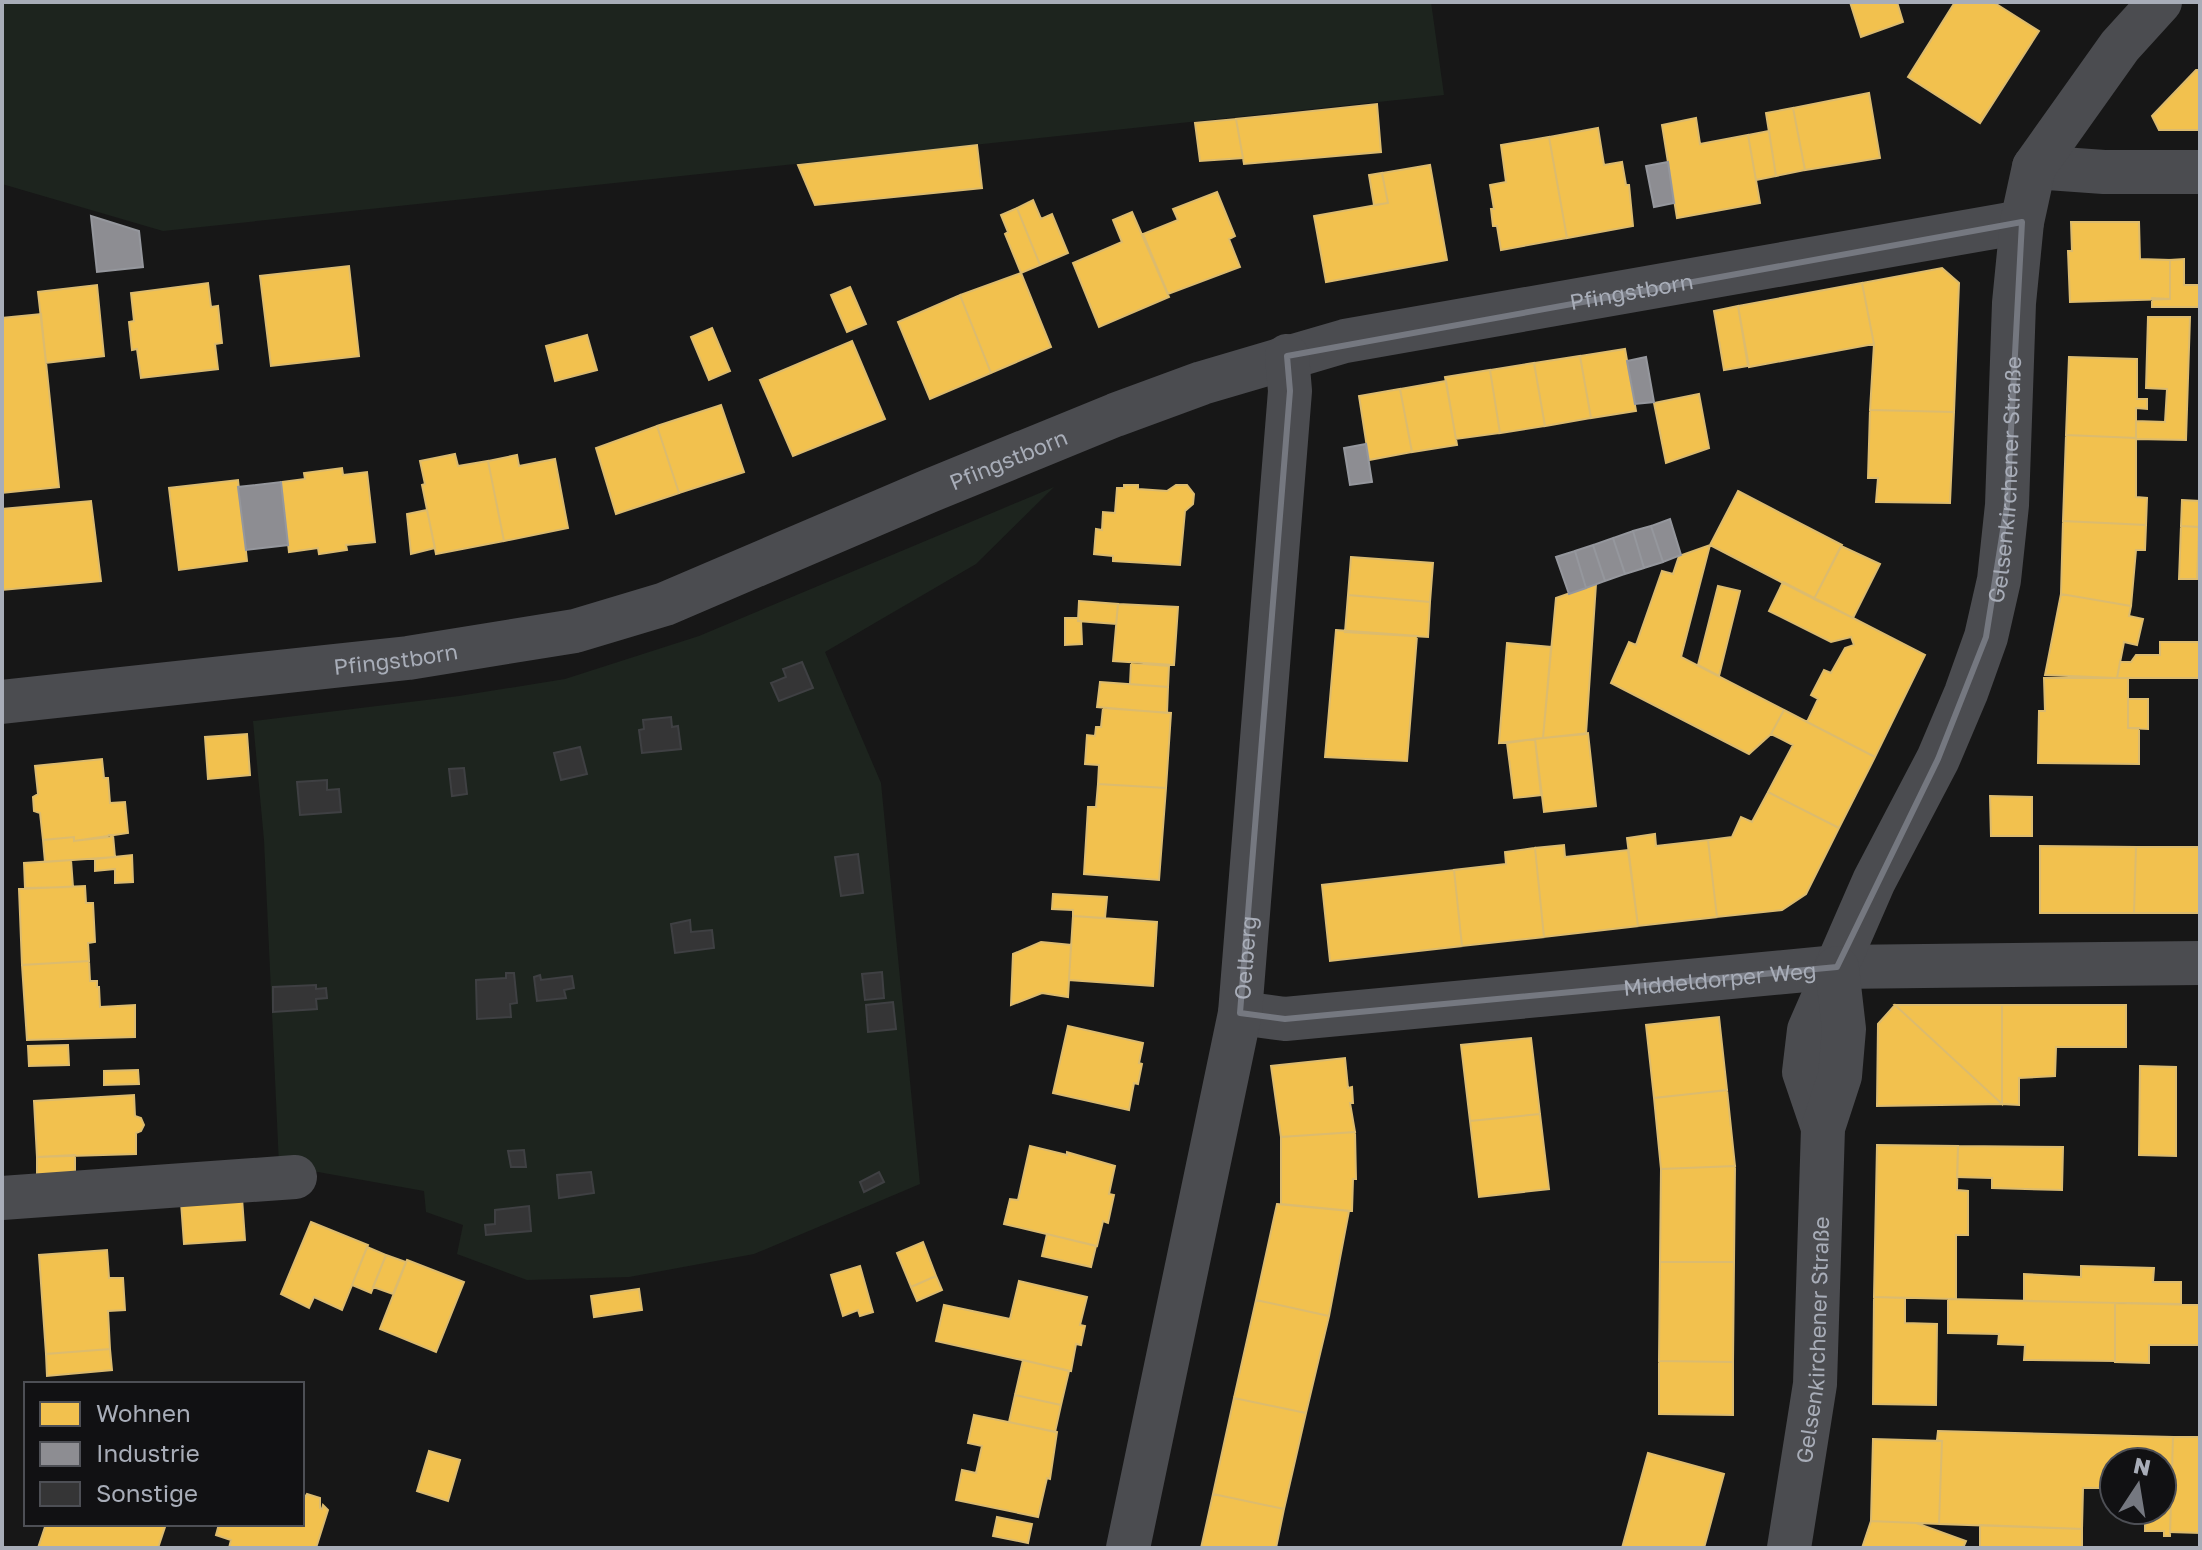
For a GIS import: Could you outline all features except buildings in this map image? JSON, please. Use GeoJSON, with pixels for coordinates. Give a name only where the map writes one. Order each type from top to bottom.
{"type":"FeatureCollection","features":[{"type":"Feature","properties":{"kind":"street","name":"Gelsenkirchener Straße"},"geometry":{"type":"LineString","coordinates":[[1789,1548],[1815,1384],[1823,1128],[1842,1061],[1844,1029],[1837,967],[1874,881],[1938,759],[1986,637],[1999,580],[2007,505],[2014,303],[2022,222],[2034,167],[2120,46],[2160,2]]}},
{"type":"Feature","properties":{"kind":"street"},"geometry":{"type":"LineString","coordinates":[[2034,167],[2104,172],[2200,172]]}},
{"type":"Feature","properties":{"kind":"street","name":"Pfingstborn"},"geometry":{"type":"LineString","coordinates":[[2,702],[408,658],[575,631],[665,604],[1115,415],[1287,356],[1345,341],[2022,222]]}},
{"type":"Feature","properties":{"kind":"street","name":"Oelberg"},"geometry":{"type":"LineString","coordinates":[[1128,1548],[1240,1013],[1290,391],[1287,356]]}},
{"type":"Feature","properties":{"kind":"street","name":"Middeldorper Weg"},"geometry":{"type":"LineString","coordinates":[[1240,1013],[1285,1019],[1837,967],[2200,963]]}},
{"type":"Feature","properties":{"kind":"street"},"geometry":{"type":"LineString","coordinates":[[2,1198],[295,1177]]}},
{"type":"Feature","properties":{"kind":"highlighted area"},"geometry":{"type":"Polygon","coordinates":[[[2022,222],[2007,505],[1986,637],[1938,759],[1837,967],[1285,1019],[1240,1013],[1290,391],[1287,356],[2022,222]]]}},
{"type":"Feature","properties":{"kind":"shaded area"},"geometry":{"type":"Polygon","coordinates":[[[2,2],[1431,2],[1444,95],[163,231],[2,184],[2,2]]]}},
{"type":"Feature","properties":{"kind":"shaded area"},"geometry":{"type":"Polygon","coordinates":[[[1054,487],[976,564],[825,652],[881,783],[920,1184],[754,1254],[629,1277],[527,1280],[457,1254],[463,1225],[426,1212],[424,1191],[279,1165],[264,840],[253,721],[459,696],[565,679],[699,636],[1054,487]]]}}]}
